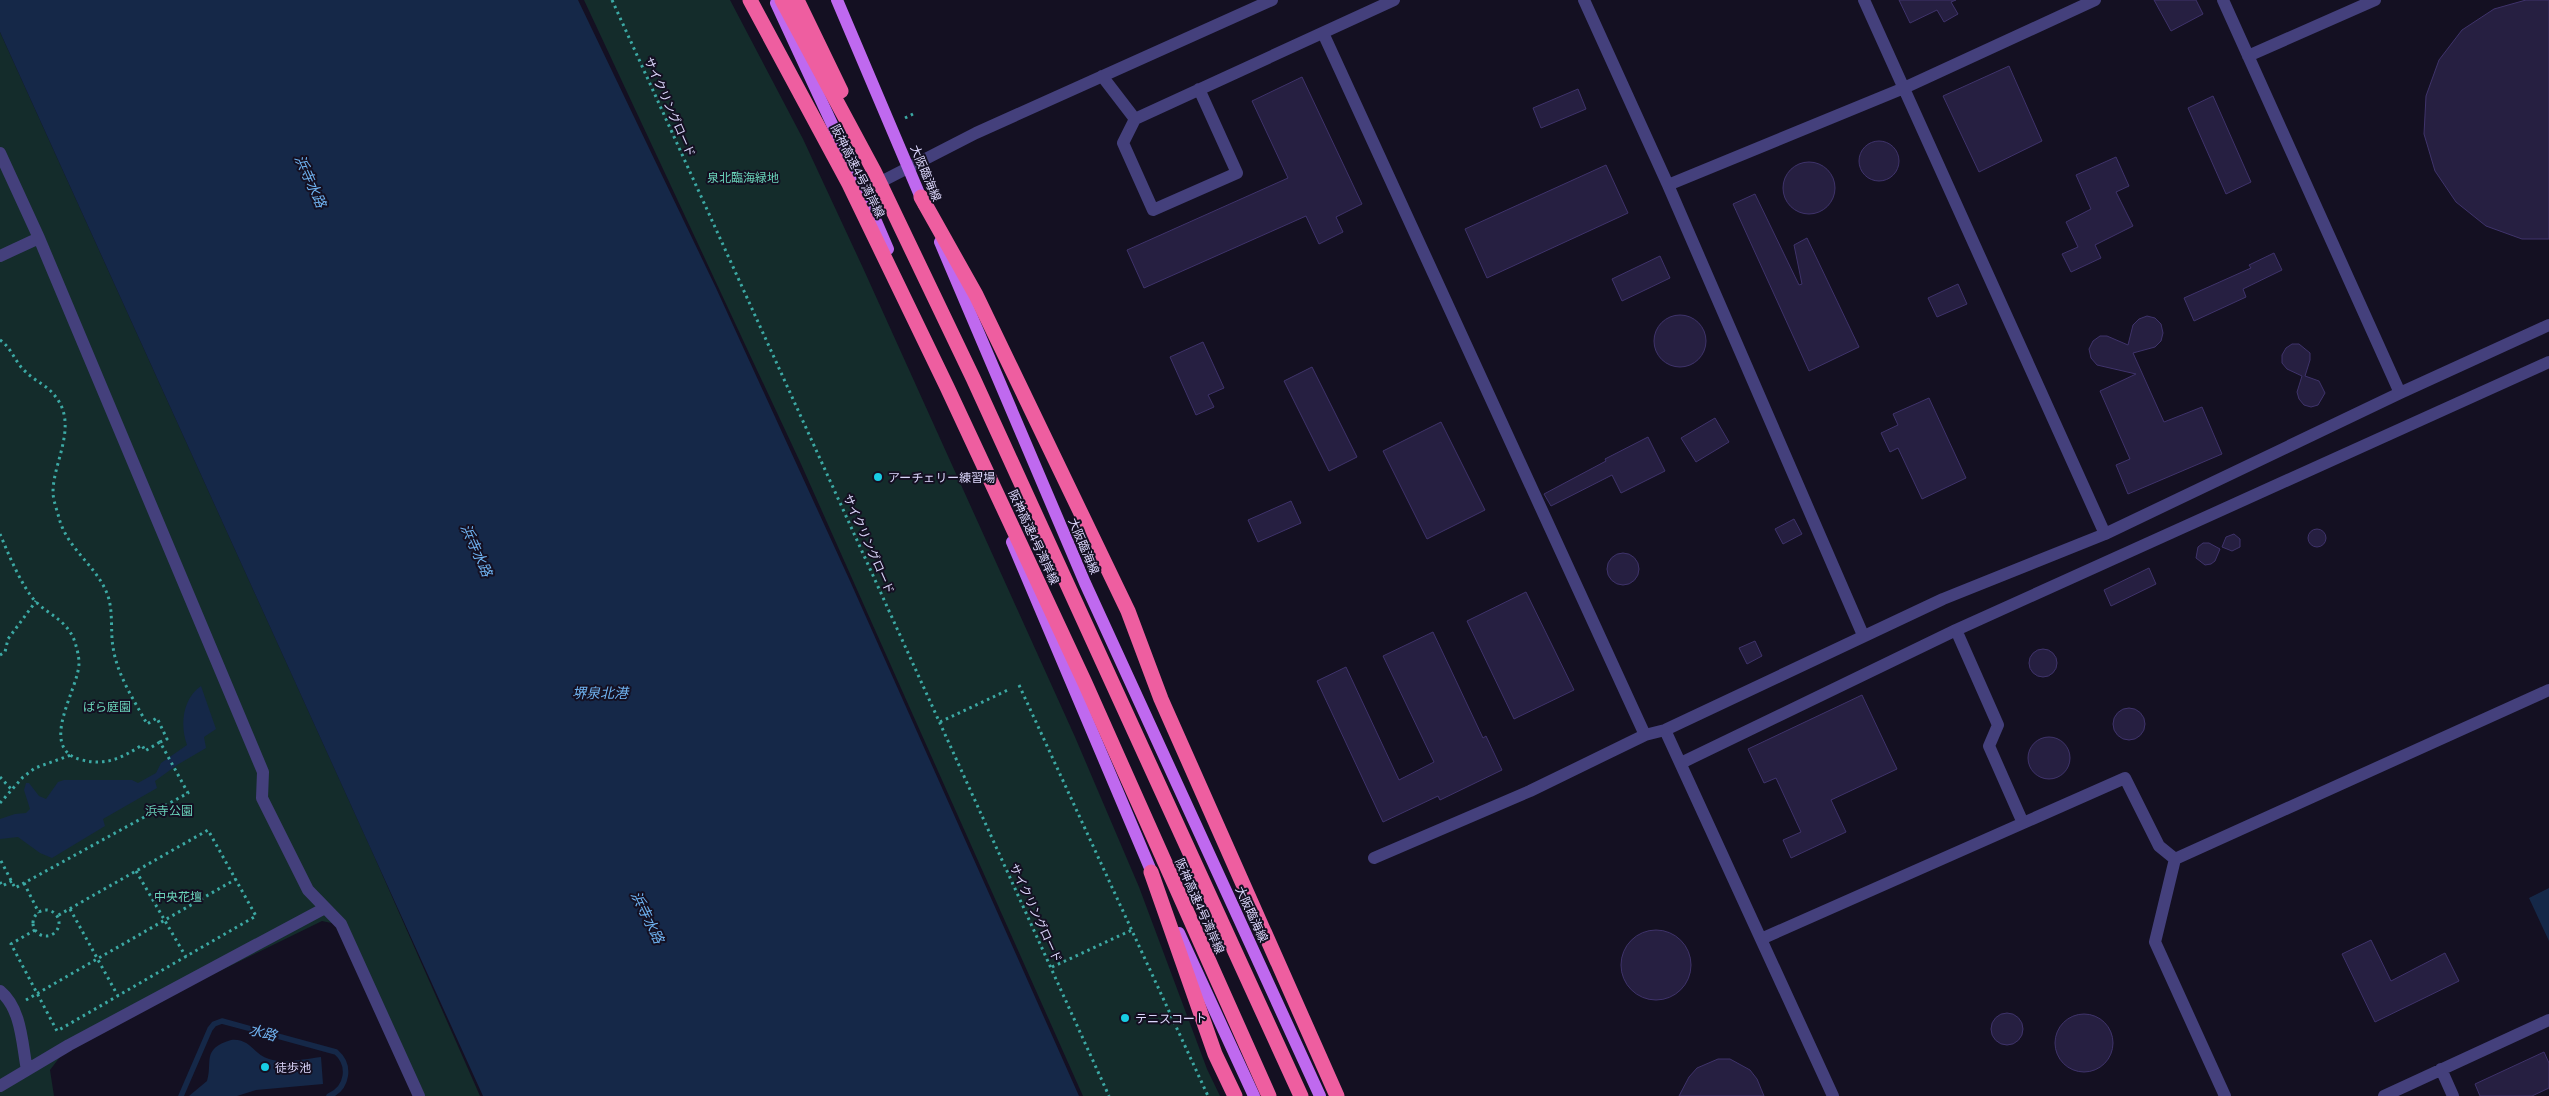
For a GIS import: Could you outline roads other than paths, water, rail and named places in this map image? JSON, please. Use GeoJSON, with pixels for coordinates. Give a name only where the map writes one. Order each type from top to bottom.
{"type":"FeatureCollection","features":[{"type":"Feature","properties":{"kind":"highway","name":"阪神高速4号湾岸線"},"geometry":{"type":"LineString","coordinates":[[750,0],[849,184],[947,387],[1085,683],[1245,1045],[1270,1096]]}},
{"type":"Feature","properties":{"kind":"highway","name":"阪神高速4号湾岸線"},"geometry":{"type":"LineString","coordinates":[[782,0],[874,171],[973,378],[1301,1096]]}},
{"type":"Feature","properties":{"kind":"highway"},"geometry":{"type":"LineString","coordinates":[[797,0],[838,82],[874,171]]}},
{"type":"Feature","properties":{"kind":"highway"},"geometry":{"type":"LineString","coordinates":[[921,197],[976,295],[1074,494],[1128,611],[1161,699],[1336,1096]]}},
{"type":"Feature","properties":{"kind":"highway"},"geometry":{"type":"LineString","coordinates":[[1151,872],[1215,1054],[1235,1096]]}},
{"type":"Feature","properties":{"kind":"main road"},"geometry":{"type":"LineString","coordinates":[[775,0],[863,191],[1151,872],[1254,1096]]}},
{"type":"Feature","properties":{"kind":"main road","name":"大阪臨海線"},"geometry":{"type":"LineString","coordinates":[[838,0],[1085,583],[1320,1096]]}},
{"type":"Feature","properties":{"kind":"street"},"geometry":{"type":"LineString","coordinates":[[863,191],[976,133],[1102,76],[1245,5],[1272,0]]}},
{"type":"Feature","properties":{"kind":"street"},"geometry":{"type":"LineString","coordinates":[[1199,90],[1237,174],[1153,210],[1123,142],[1135,119],[1394,0]]}},
{"type":"Feature","properties":{"kind":"street"},"geometry":{"type":"LineString","coordinates":[[1584,0],[1668,185],[1863,635]]}},
{"type":"Feature","properties":{"kind":"street"},"geometry":{"type":"LineString","coordinates":[[1864,0],[2105,534]]}},
{"type":"Feature","properties":{"kind":"street"},"geometry":{"type":"LineString","coordinates":[[1668,185],[1904,88],[2095,0]]}},
{"type":"Feature","properties":{"kind":"street"},"geometry":{"type":"LineString","coordinates":[[2223,0],[2400,393]]}},
{"type":"Feature","properties":{"kind":"street"},"geometry":{"type":"LineString","coordinates":[[2248,56],[2375,0]]}},
{"type":"Feature","properties":{"kind":"street"},"geometry":{"type":"LineString","coordinates":[[1323,33],[1645,735]]}},
{"type":"Feature","properties":{"kind":"street"},"geometry":{"type":"LineString","coordinates":[[1102,76],[1135,119]]}},
{"type":"Feature","properties":{"kind":"street"},"geometry":{"type":"LineString","coordinates":[[0,153],[39,238],[262,772],[262,798],[308,890],[341,924],[419,1096]]}},
{"type":"Feature","properties":{"kind":"street"},"geometry":{"type":"LineString","coordinates":[[0,256],[39,238]]}},
{"type":"Feature","properties":{"kind":"street"},"geometry":{"type":"LineString","coordinates":[[1374,858],[1530,791],[1645,735],[1665,730],[1863,635],[1943,599],[2105,534],[2400,393],[2549,325]]}},
{"type":"Feature","properties":{"kind":"street"},"geometry":{"type":"LineString","coordinates":[[1680,763],[1956,630],[2549,362]]}},
{"type":"Feature","properties":{"kind":"street"},"geometry":{"type":"LineString","coordinates":[[1956,630],[1998,725],[1989,746],[2023,823]]}},
{"type":"Feature","properties":{"kind":"street"},"geometry":{"type":"LineString","coordinates":[[2175,859],[2549,690]]}},
{"type":"Feature","properties":{"kind":"street"},"geometry":{"type":"LineString","coordinates":[[1665,730],[1833,1096]]}},
{"type":"Feature","properties":{"kind":"street"},"geometry":{"type":"LineString","coordinates":[[1761,940],[2125,778],[2159,846],[2175,859]]}},
{"type":"Feature","properties":{"kind":"street"},"geometry":{"type":"LineString","coordinates":[[2175,859],[2155,942],[2225,1096]]}},
{"type":"Feature","properties":{"kind":"street"},"geometry":{"type":"LineString","coordinates":[[0,1086],[69,1046],[325,908]]}},
{"type":"Feature","properties":{"kind":"street"},"geometry":{"type":"LineString","coordinates":[[0,991],[12,1008],[19,1023],[27,1070]]}},
{"type":"Feature","properties":{"kind":"street"},"geometry":{"type":"LineString","coordinates":[[2384,1096],[2549,1020]]}},
{"type":"Feature","properties":{"kind":"street"},"geometry":{"type":"LineString","coordinates":[[2441,1069],[2453,1096]]}},
{"type":"Feature","properties":{"kind":"water","name":"堺泉北港"},"geometry":{"type":"Polygon","coordinates":[[[0,0],[578,0],[716,288],[850,581],[1079,1096],[483,1096],[0,32],[0,0]]]}},
{"type":"Feature","properties":{"kind":"water"},"geometry":{"type":"Polygon","coordinates":[[[201,686],[216,729],[204,737],[206,748],[155,781],[157,788],[103,819],[105,826],[52,858],[40,853],[18,837],[0,839],[0,819],[26,813],[30,809],[24,790],[26,783],[29,783],[39,796],[46,799],[58,782],[64,780],[132,780],[138,783],[156,773],[161,763],[187,745],[183,721],[184,713],[190,698],[201,686]]]}},
{"type":"Feature","properties":{"kind":"water"},"geometry":{"type":"Polygon","coordinates":[[[2549,888],[2549,941],[2529,898],[2549,888]]]}},
{"type":"Feature","properties":{"kind":"water","name":"徒歩池"},"geometry":{"type":"Polygon","coordinates":[[[231,1040],[243,1041],[259,1054],[269,1059],[295,1061],[321,1057],[323,1084],[256,1090],[237,1096],[189,1096],[207,1081],[210,1057],[215,1048],[231,1040]]]}},
{"type":"Feature","properties":{"kind":"waterway","name":"水路"},"geometry":{"type":"LineString","coordinates":[[181,1096],[210,1029],[214,1024],[222,1021],[336,1052],[344,1063],[345,1076],[340,1088],[329,1096]]}},
{"type":"Feature","properties":{"kind":"place","name":"アーチェリー練習場"},"geometry":{"type":"Point","coordinates":[878,477]}},
{"type":"Feature","properties":{"kind":"place","name":"テニスコート"},"geometry":{"type":"Point","coordinates":[1125,1018]}},
{"type":"Feature","properties":{"kind":"place","name":"徒歩池"},"geometry":{"type":"Point","coordinates":[265,1067]}},
{"type":"Feature","properties":{"kind":"park label","name":"泉北臨海緑地"},"geometry":{"type":"Point","coordinates":[743,177]}},
{"type":"Feature","properties":{"kind":"park label","name":"ばら庭園"},"geometry":{"type":"Point","coordinates":[107,706]}},
{"type":"Feature","properties":{"kind":"park label","name":"浜寺公園"},"geometry":{"type":"Point","coordinates":[169,810]}},
{"type":"Feature","properties":{"kind":"park label","name":"中央花壇"},"geometry":{"type":"Point","coordinates":[178,896]}},
{"type":"Feature","properties":{"kind":"water label","name":"浜寺水路"},"geometry":{"type":"Point","coordinates":[311,181]}},
{"type":"Feature","properties":{"kind":"water label","name":"浜寺水路"},"geometry":{"type":"Point","coordinates":[477,550]}},
{"type":"Feature","properties":{"kind":"water label","name":"浜寺水路"},"geometry":{"type":"Point","coordinates":[648,917]}}]}
